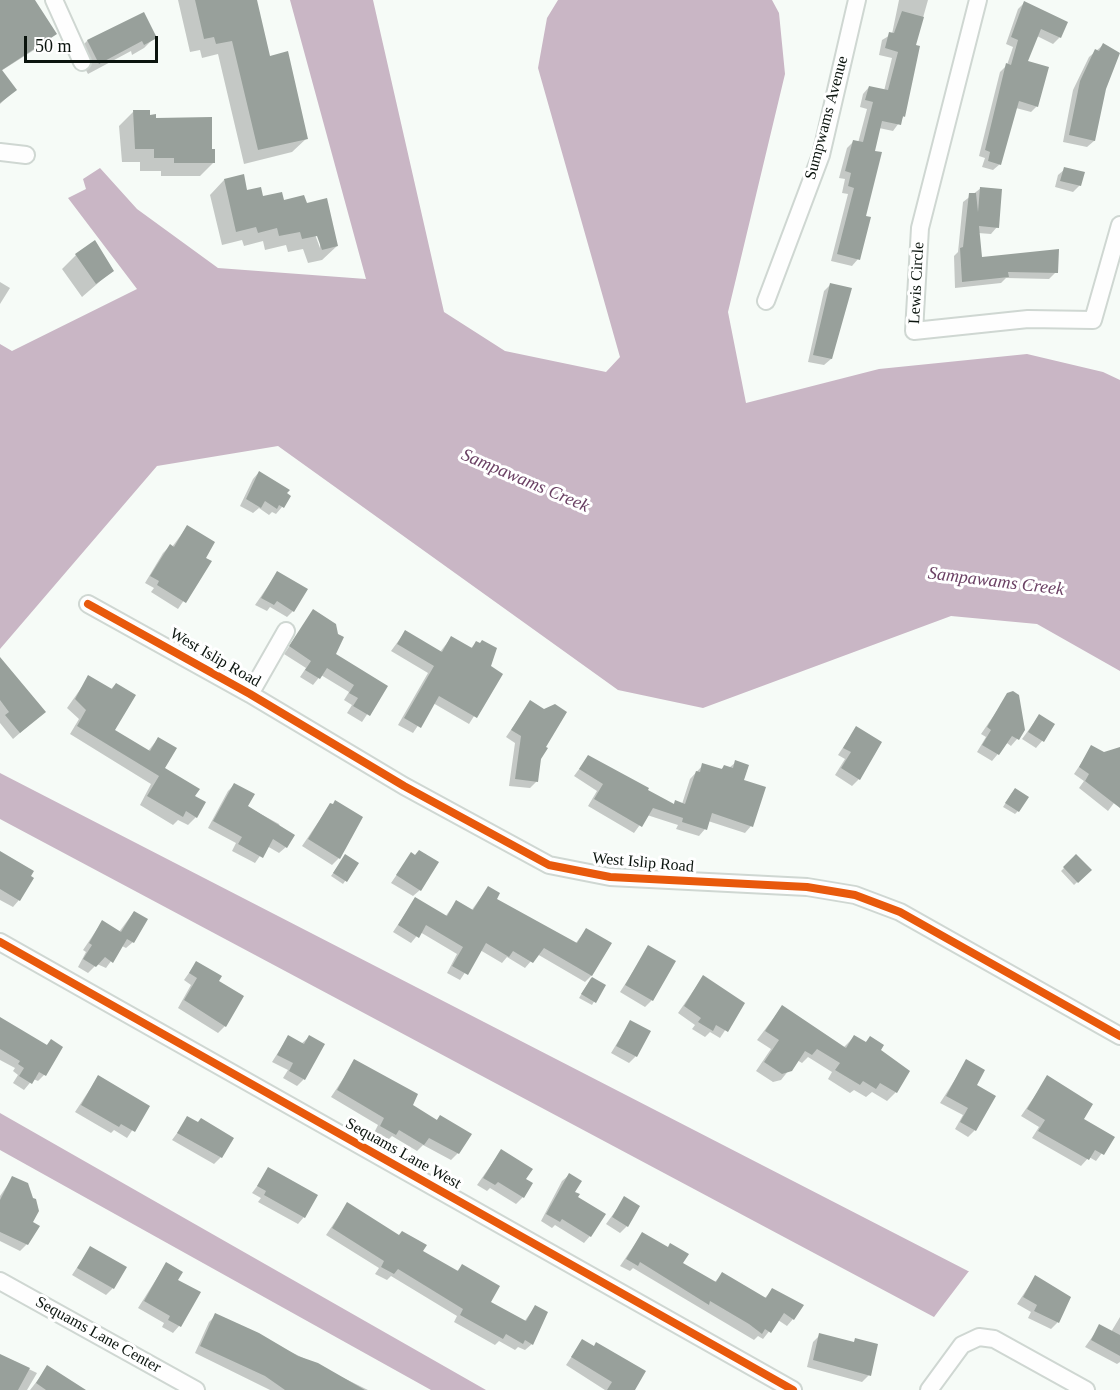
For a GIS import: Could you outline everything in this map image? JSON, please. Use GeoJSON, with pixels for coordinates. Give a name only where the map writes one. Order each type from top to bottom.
{"type":"FeatureCollection","features":[{"type":"Feature","properties":{"kind":"street"},"geometry":{"type":"LineString","coordinates":[[54,0],[82,62]]}},
{"type":"Feature","properties":{"kind":"street","name":"Sumpwams Avenue"},"geometry":{"type":"LineString","coordinates":[[766,301],[821,155],[857,0]]}},
{"type":"Feature","properties":{"kind":"street","name":"Lewis Circle"},"geometry":{"type":"LineString","coordinates":[[978,0],[920,228],[914,332],[1028,319],[1093,320],[1120,225]]}},
{"type":"Feature","properties":{"kind":"street"},"geometry":{"type":"LineString","coordinates":[[0,152],[26,155]]}},
{"type":"Feature","properties":{"kind":"street","name":"West Islip Road"},"geometry":{"type":"LineString","coordinates":[[88,604],[250,694],[404,786],[549,865],[610,877],[807,887],[855,895],[900,912],[1120,1035]]}},
{"type":"Feature","properties":{"kind":"street"},"geometry":{"type":"LineString","coordinates":[[250,694],[286,631]]}},
{"type":"Feature","properties":{"kind":"street","name":"Sequams Lane West"},"geometry":{"type":"LineString","coordinates":[[0,942],[793,1390]]}},
{"type":"Feature","properties":{"kind":"street","name":"Sequams Lane Center"},"geometry":{"type":"LineString","coordinates":[[0,1281],[196,1390]]}},
{"type":"Feature","properties":{"kind":"street"},"geometry":{"type":"LineString","coordinates":[[929,1390],[962,1345],[979,1336],[993,1339],[1086,1390]]}},
{"type":"Feature","properties":{"kind":"water","name":"Sampawams Creek"},"geometry":{"type":"Polygon","coordinates":[[[290,0],[373,0],[444,312],[505,351],[606,372],[620,357],[538,68],[547,18],[558,0],[772,0],[779,13],[785,74],[728,312],[746,403],[879,369],[1027,354],[1103,372],[1120,380],[1120,671],[1037,624],[951,616],[703,708],[618,690],[278,446],[157,466],[0,649],[0,344],[12,351],[137,289],[68,198],[86,189],[83,179],[100,168],[137,209],[218,268],[366,279],[290,0]]]}},
{"type":"Feature","properties":{"kind":"water"},"geometry":{"type":"Polygon","coordinates":[[[0,773],[969,1271],[934,1317],[0,819],[0,773]]]}},
{"type":"Feature","properties":{"kind":"water"},"geometry":{"type":"Polygon","coordinates":[[[0,1113],[486,1390],[431,1390],[0,1150],[0,1113]]]}},
{"type":"Feature","properties":{"kind":"building"},"geometry":{"type":"Polygon","coordinates":[[[0,0],[35,0],[57,34],[2,70],[17,90],[0,103],[0,0]]]}},
{"type":"Feature","properties":{"kind":"building"},"geometry":{"type":"Polygon","coordinates":[[[195,0],[257,0],[270,56],[288,51],[308,139],[258,150],[232,41],[216,44],[214,37],[204,39],[195,0]]]}},
{"type":"Feature","properties":{"kind":"building"},"geometry":{"type":"Polygon","coordinates":[[[1024,1],[1068,22],[1061,38],[1041,29],[1028,61],[1049,67],[1038,107],[1019,101],[1001,165],[988,161],[990,152],[985,150],[1006,63],[1011,65],[1018,40],[1011,37],[1024,1]]]}},
{"type":"Feature","properties":{"kind":"building"},"geometry":{"type":"Polygon","coordinates":[[[902,11],[924,17],[916,45],[920,46],[905,117],[903,116],[901,125],[882,121],[875,151],[882,152],[866,216],[871,217],[860,260],[837,254],[854,188],[848,186],[851,173],[845,171],[853,140],[863,142],[873,102],[865,100],[869,86],[888,90],[898,52],[885,48],[889,32],[894,33],[902,11]]]}},
{"type":"Feature","properties":{"kind":"building"},"geometry":{"type":"Polygon","coordinates":[[[144,12],[157,38],[144,45],[142,41],[99,64],[87,40],[144,12]]]}},
{"type":"Feature","properties":{"kind":"building"},"geometry":{"type":"Polygon","coordinates":[[[1103,43],[1120,53],[1106,89],[1095,141],[1069,135],[1080,81],[1095,49],[1099,51],[1103,43]]]}},
{"type":"Feature","properties":{"kind":"building"},"geometry":{"type":"Polygon","coordinates":[[[133,110],[150,110],[150,115],[156,114],[156,118],[212,117],[212,149],[215,149],[215,163],[174,163],[174,158],[154,158],[154,149],[135,149],[133,110]]]}},
{"type":"Feature","properties":{"kind":"building"},"geometry":{"type":"Polygon","coordinates":[[[1064,167],[1085,172],[1081,186],[1060,181],[1064,167]]]}},
{"type":"Feature","properties":{"kind":"building"},"geometry":{"type":"Polygon","coordinates":[[[244,174],[247,190],[261,187],[263,196],[282,192],[284,200],[304,195],[307,203],[327,198],[338,246],[322,250],[317,236],[302,239],[300,232],[279,236],[277,228],[258,233],[256,227],[236,232],[224,179],[244,174]]]}},
{"type":"Feature","properties":{"kind":"building"},"geometry":{"type":"Polygon","coordinates":[[[980,187],[1002,189],[999,228],[979,226],[982,257],[1059,249],[1058,273],[1008,272],[1009,277],[962,282],[960,248],[963,247],[969,193],[976,193],[978,212],[980,187]]]}},
{"type":"Feature","properties":{"kind":"building"},"geometry":{"type":"Polygon","coordinates":[[[95,240],[114,271],[96,284],[75,254],[95,240]]]}},
{"type":"Feature","properties":{"kind":"building"},"geometry":{"type":"Polygon","coordinates":[[[830,283],[852,288],[832,359],[813,355],[830,283]]]}},
{"type":"Feature","properties":{"kind":"building"},"geometry":{"type":"Polygon","coordinates":[[[259,471],[290,490],[287,493],[291,496],[284,508],[279,505],[277,509],[265,501],[261,508],[246,499],[259,471]]]}},
{"type":"Feature","properties":{"kind":"building"},"geometry":{"type":"Polygon","coordinates":[[[187,525],[215,542],[206,558],[212,561],[186,603],[157,585],[159,581],[150,576],[170,544],[174,547],[187,525]]]}},
{"type":"Feature","properties":{"kind":"building"},"geometry":{"type":"Polygon","coordinates":[[[277,571],[308,589],[294,612],[277,601],[274,605],[261,598],[277,571]]]}},
{"type":"Feature","properties":{"kind":"building"},"geometry":{"type":"Polygon","coordinates":[[[313,609],[336,624],[338,634],[344,637],[336,654],[388,686],[370,716],[353,706],[358,698],[349,693],[354,685],[327,668],[320,679],[305,670],[311,661],[289,646],[313,609]]]}},
{"type":"Feature","properties":{"kind":"building"},"geometry":{"type":"Polygon","coordinates":[[[405,630],[442,652],[451,636],[472,648],[476,641],[480,643],[482,640],[497,648],[491,666],[503,674],[477,718],[439,696],[421,728],[404,718],[434,666],[397,644],[405,630]]]}},
{"type":"Feature","properties":{"kind":"building"},"geometry":{"type":"Polygon","coordinates":[[[0,657],[46,712],[20,733],[5,715],[9,712],[0,700],[0,657]]]}},
{"type":"Feature","properties":{"kind":"building"},"geometry":{"type":"Polygon","coordinates":[[[88,675],[112,689],[116,683],[136,695],[115,730],[150,751],[158,737],[177,748],[165,768],[200,789],[195,796],[206,802],[197,818],[186,811],[183,817],[147,796],[159,776],[77,726],[86,710],[75,699],[88,675]]]}},
{"type":"Feature","properties":{"kind":"building"},"geometry":{"type":"Polygon","coordinates":[[[1013,691],[1019,695],[1025,730],[1019,740],[1012,736],[999,755],[982,745],[991,730],[987,727],[1007,693],[1013,691]]]}},
{"type":"Feature","properties":{"kind":"building"},"geometry":{"type":"Polygon","coordinates":[[[530,700],[544,709],[555,704],[567,712],[541,759],[538,782],[515,779],[521,736],[511,730],[530,700]]]}},
{"type":"Feature","properties":{"kind":"building"},"geometry":{"type":"Polygon","coordinates":[[[1039,714],[1055,724],[1044,742],[1028,732],[1039,714]]]}},
{"type":"Feature","properties":{"kind":"building"},"geometry":{"type":"Polygon","coordinates":[[[856,726],[882,742],[860,780],[841,768],[851,752],[843,748],[856,726]]]}},
{"type":"Feature","properties":{"kind":"building"},"geometry":{"type":"Polygon","coordinates":[[[1091,745],[1104,752],[1120,747],[1120,808],[1085,781],[1089,774],[1079,767],[1091,745]]]}},
{"type":"Feature","properties":{"kind":"building"},"geometry":{"type":"Polygon","coordinates":[[[588,755],[674,804],[675,800],[685,804],[696,771],[700,772],[702,763],[722,769],[724,765],[733,768],[735,760],[749,765],[744,780],[766,787],[753,827],[712,813],[707,830],[682,822],[683,818],[653,808],[642,827],[594,799],[603,784],[579,769],[588,755]]]}},
{"type":"Feature","properties":{"kind":"building"},"geometry":{"type":"Polygon","coordinates":[[[234,783],[255,794],[248,806],[295,835],[287,848],[273,839],[263,858],[238,844],[242,837],[213,821],[234,783]]]}},
{"type":"Feature","properties":{"kind":"building"},"geometry":{"type":"Polygon","coordinates":[[[1015,788],[1029,797],[1019,812],[1005,803],[1015,788]]]}},
{"type":"Feature","properties":{"kind":"building"},"geometry":{"type":"Polygon","coordinates":[[[335,800],[363,817],[340,859],[308,839],[330,803],[333,804],[335,800]]]}},
{"type":"Feature","properties":{"kind":"building"},"geometry":{"type":"Polygon","coordinates":[[[419,850],[439,862],[421,891],[396,875],[411,852],[415,855],[419,850]]]}},
{"type":"Feature","properties":{"kind":"building"},"geometry":{"type":"Polygon","coordinates":[[[0,851],[34,871],[31,876],[34,878],[20,901],[0,889],[0,851]]]}},
{"type":"Feature","properties":{"kind":"building"},"geometry":{"type":"Polygon","coordinates":[[[345,854],[359,863],[347,882],[333,873],[345,854]]]}},
{"type":"Feature","properties":{"kind":"building"},"geometry":{"type":"Polygon","coordinates":[[[1076,854],[1092,870],[1078,883],[1063,867],[1076,854]]]}},
{"type":"Feature","properties":{"kind":"building"},"geometry":{"type":"Polygon","coordinates":[[[488,886],[500,893],[497,899],[577,943],[586,928],[612,943],[592,976],[544,948],[533,963],[513,951],[509,957],[486,943],[468,975],[452,966],[463,947],[426,925],[419,938],[398,925],[415,897],[447,916],[456,900],[473,910],[488,886]]]}},
{"type":"Feature","properties":{"kind":"building"},"geometry":{"type":"Polygon","coordinates":[[[134,911],[148,919],[134,943],[127,939],[113,963],[105,957],[96,967],[83,959],[92,945],[89,943],[102,920],[121,932],[134,911]]]}},
{"type":"Feature","properties":{"kind":"building"},"geometry":{"type":"Polygon","coordinates":[[[648,945],[676,961],[653,1001],[625,985],[648,945]]]}},
{"type":"Feature","properties":{"kind":"building"},"geometry":{"type":"Polygon","coordinates":[[[196,961],[222,976],[219,981],[244,996],[226,1027],[184,1000],[197,978],[189,973],[196,961]]]}},
{"type":"Feature","properties":{"kind":"building"},"geometry":{"type":"Polygon","coordinates":[[[703,975],[745,1003],[728,1032],[716,1025],[713,1031],[698,1022],[701,1018],[684,1006],[703,975]]]}},
{"type":"Feature","properties":{"kind":"building"},"geometry":{"type":"Polygon","coordinates":[[[592,977],[606,985],[596,1003],[581,994],[592,977]]]}},
{"type":"Feature","properties":{"kind":"building"},"geometry":{"type":"Polygon","coordinates":[[[782,1005],[846,1048],[854,1035],[866,1042],[870,1036],[884,1045],[881,1050],[910,1071],[897,1093],[880,1083],[876,1089],[863,1081],[860,1085],[835,1070],[840,1063],[817,1049],[812,1055],[805,1051],[792,1071],[782,1074],[764,1062],[779,1040],[765,1031],[782,1005]]]}},
{"type":"Feature","properties":{"kind":"building"},"geometry":{"type":"Polygon","coordinates":[[[0,1017],[47,1045],[51,1039],[63,1047],[46,1076],[39,1072],[32,1084],[19,1076],[24,1068],[18,1064],[20,1061],[0,1049],[0,1017]]]}},
{"type":"Feature","properties":{"kind":"building"},"geometry":{"type":"Polygon","coordinates":[[[630,1020],[651,1031],[637,1057],[616,1046],[630,1020]]]}},
{"type":"Feature","properties":{"kind":"building"},"geometry":{"type":"Polygon","coordinates":[[[288,1035],[304,1044],[309,1035],[325,1044],[305,1080],[289,1071],[293,1063],[277,1055],[288,1035]]]}},
{"type":"Feature","properties":{"kind":"building"},"geometry":{"type":"Polygon","coordinates":[[[354,1059],[418,1094],[413,1105],[437,1120],[440,1115],[472,1134],[459,1154],[429,1138],[424,1145],[399,1130],[396,1135],[380,1126],[384,1118],[337,1090],[354,1059]]]}},
{"type":"Feature","properties":{"kind":"building"},"geometry":{"type":"Polygon","coordinates":[[[966,1059],[985,1070],[977,1085],[996,1096],[976,1131],[960,1122],[968,1108],[946,1096],[966,1059]]]}},
{"type":"Feature","properties":{"kind":"building"},"geometry":{"type":"Polygon","coordinates":[[[98,1075],[150,1106],[135,1132],[121,1124],[119,1127],[81,1105],[98,1075]]]}},
{"type":"Feature","properties":{"kind":"building"},"geometry":{"type":"Polygon","coordinates":[[[1047,1075],[1093,1104],[1084,1119],[1115,1137],[1104,1155],[1095,1150],[1089,1160],[1038,1131],[1045,1120],[1027,1109],[1047,1075]]]}},
{"type":"Feature","properties":{"kind":"building"},"geometry":{"type":"Polygon","coordinates":[[[187,1116],[198,1122],[201,1118],[234,1138],[222,1158],[177,1133],[187,1116]]]}},
{"type":"Feature","properties":{"kind":"building"},"geometry":{"type":"Polygon","coordinates":[[[501,1149],[533,1169],[526,1179],[533,1183],[524,1198],[498,1182],[495,1185],[483,1178],[501,1149]]]}},
{"type":"Feature","properties":{"kind":"building"},"geometry":{"type":"Polygon","coordinates":[[[268,1167],[318,1195],[305,1218],[264,1195],[266,1191],[257,1186],[268,1167]]]}},
{"type":"Feature","properties":{"kind":"building"},"geometry":{"type":"Polygon","coordinates":[[[569,1173],[582,1181],[575,1192],[580,1194],[578,1197],[606,1214],[591,1237],[562,1219],[560,1222],[546,1214],[569,1173]]]}},
{"type":"Feature","properties":{"kind":"building"},"geometry":{"type":"Polygon","coordinates":[[[12,1176],[28,1183],[39,1211],[33,1222],[40,1226],[28,1245],[0,1232],[0,1200],[12,1176]]]}},
{"type":"Feature","properties":{"kind":"building"},"geometry":{"type":"Polygon","coordinates":[[[624,1196],[640,1206],[628,1227],[612,1217],[624,1196]]]}},
{"type":"Feature","properties":{"kind":"building"},"geometry":{"type":"Polygon","coordinates":[[[347,1202],[399,1235],[402,1231],[427,1245],[423,1251],[458,1271],[462,1264],[500,1286],[491,1302],[526,1321],[535,1305],[548,1312],[533,1345],[525,1340],[523,1344],[506,1334],[503,1339],[460,1315],[463,1309],[398,1269],[394,1274],[381,1267],[384,1261],[332,1228],[347,1202]]]}},
{"type":"Feature","properties":{"kind":"building"},"geometry":{"type":"Polygon","coordinates":[[[642,1232],[668,1247],[670,1243],[689,1254],[683,1263],[716,1282],[722,1272],[766,1298],[772,1288],[804,1305],[794,1320],[784,1313],[771,1333],[765,1329],[762,1334],[749,1324],[710,1301],[709,1305],[640,1262],[638,1266],[626,1259],[642,1232]]]}},
{"type":"Feature","properties":{"kind":"building"},"geometry":{"type":"Polygon","coordinates":[[[90,1246],[127,1267],[114,1289],[77,1268],[90,1246]]]}},
{"type":"Feature","properties":{"kind":"building"},"geometry":{"type":"Polygon","coordinates":[[[166,1262],[183,1272],[178,1280],[201,1292],[181,1327],[168,1320],[170,1316],[144,1301],[166,1262]]]}},
{"type":"Feature","properties":{"kind":"building"},"geometry":{"type":"Polygon","coordinates":[[[1035,1275],[1071,1297],[1059,1323],[1034,1311],[1037,1305],[1023,1297],[1035,1275]]]}},
{"type":"Feature","properties":{"kind":"building"},"geometry":{"type":"Polygon","coordinates":[[[215,1313],[259,1333],[298,1356],[318,1363],[365,1390],[285,1390],[265,1376],[200,1346],[215,1313]]]}},
{"type":"Feature","properties":{"kind":"building"},"geometry":{"type":"Polygon","coordinates":[[[1099,1324],[1120,1335],[1120,1356],[1091,1340],[1099,1324]]]}},
{"type":"Feature","properties":{"kind":"building"},"geometry":{"type":"Polygon","coordinates":[[[819,1333],[854,1342],[855,1338],[878,1344],[871,1376],[813,1360],[819,1333]]]}},
{"type":"Feature","properties":{"kind":"building"},"geometry":{"type":"Polygon","coordinates":[[[582,1339],[594,1346],[596,1342],[646,1371],[635,1390],[607,1390],[612,1382],[571,1357],[582,1339]]]}},
{"type":"Feature","properties":{"kind":"building"},"geometry":{"type":"Polygon","coordinates":[[[0,1354],[30,1368],[18,1390],[0,1390],[0,1354]]]}},
{"type":"Feature","properties":{"kind":"building"},"geometry":{"type":"Polygon","coordinates":[[[47,1365],[86,1390],[46,1390],[36,1383],[47,1365]]]}},
{"type":"Feature","properties":{"kind":"cycle path"},"geometry":{"type":"LineString","coordinates":[[88,604],[250,694],[404,786],[549,865],[610,877],[807,887],[855,895],[900,912],[1120,1036]]}},
{"type":"Feature","properties":{"kind":"cycle path"},"geometry":{"type":"LineString","coordinates":[[0,942],[793,1390]]}}]}
